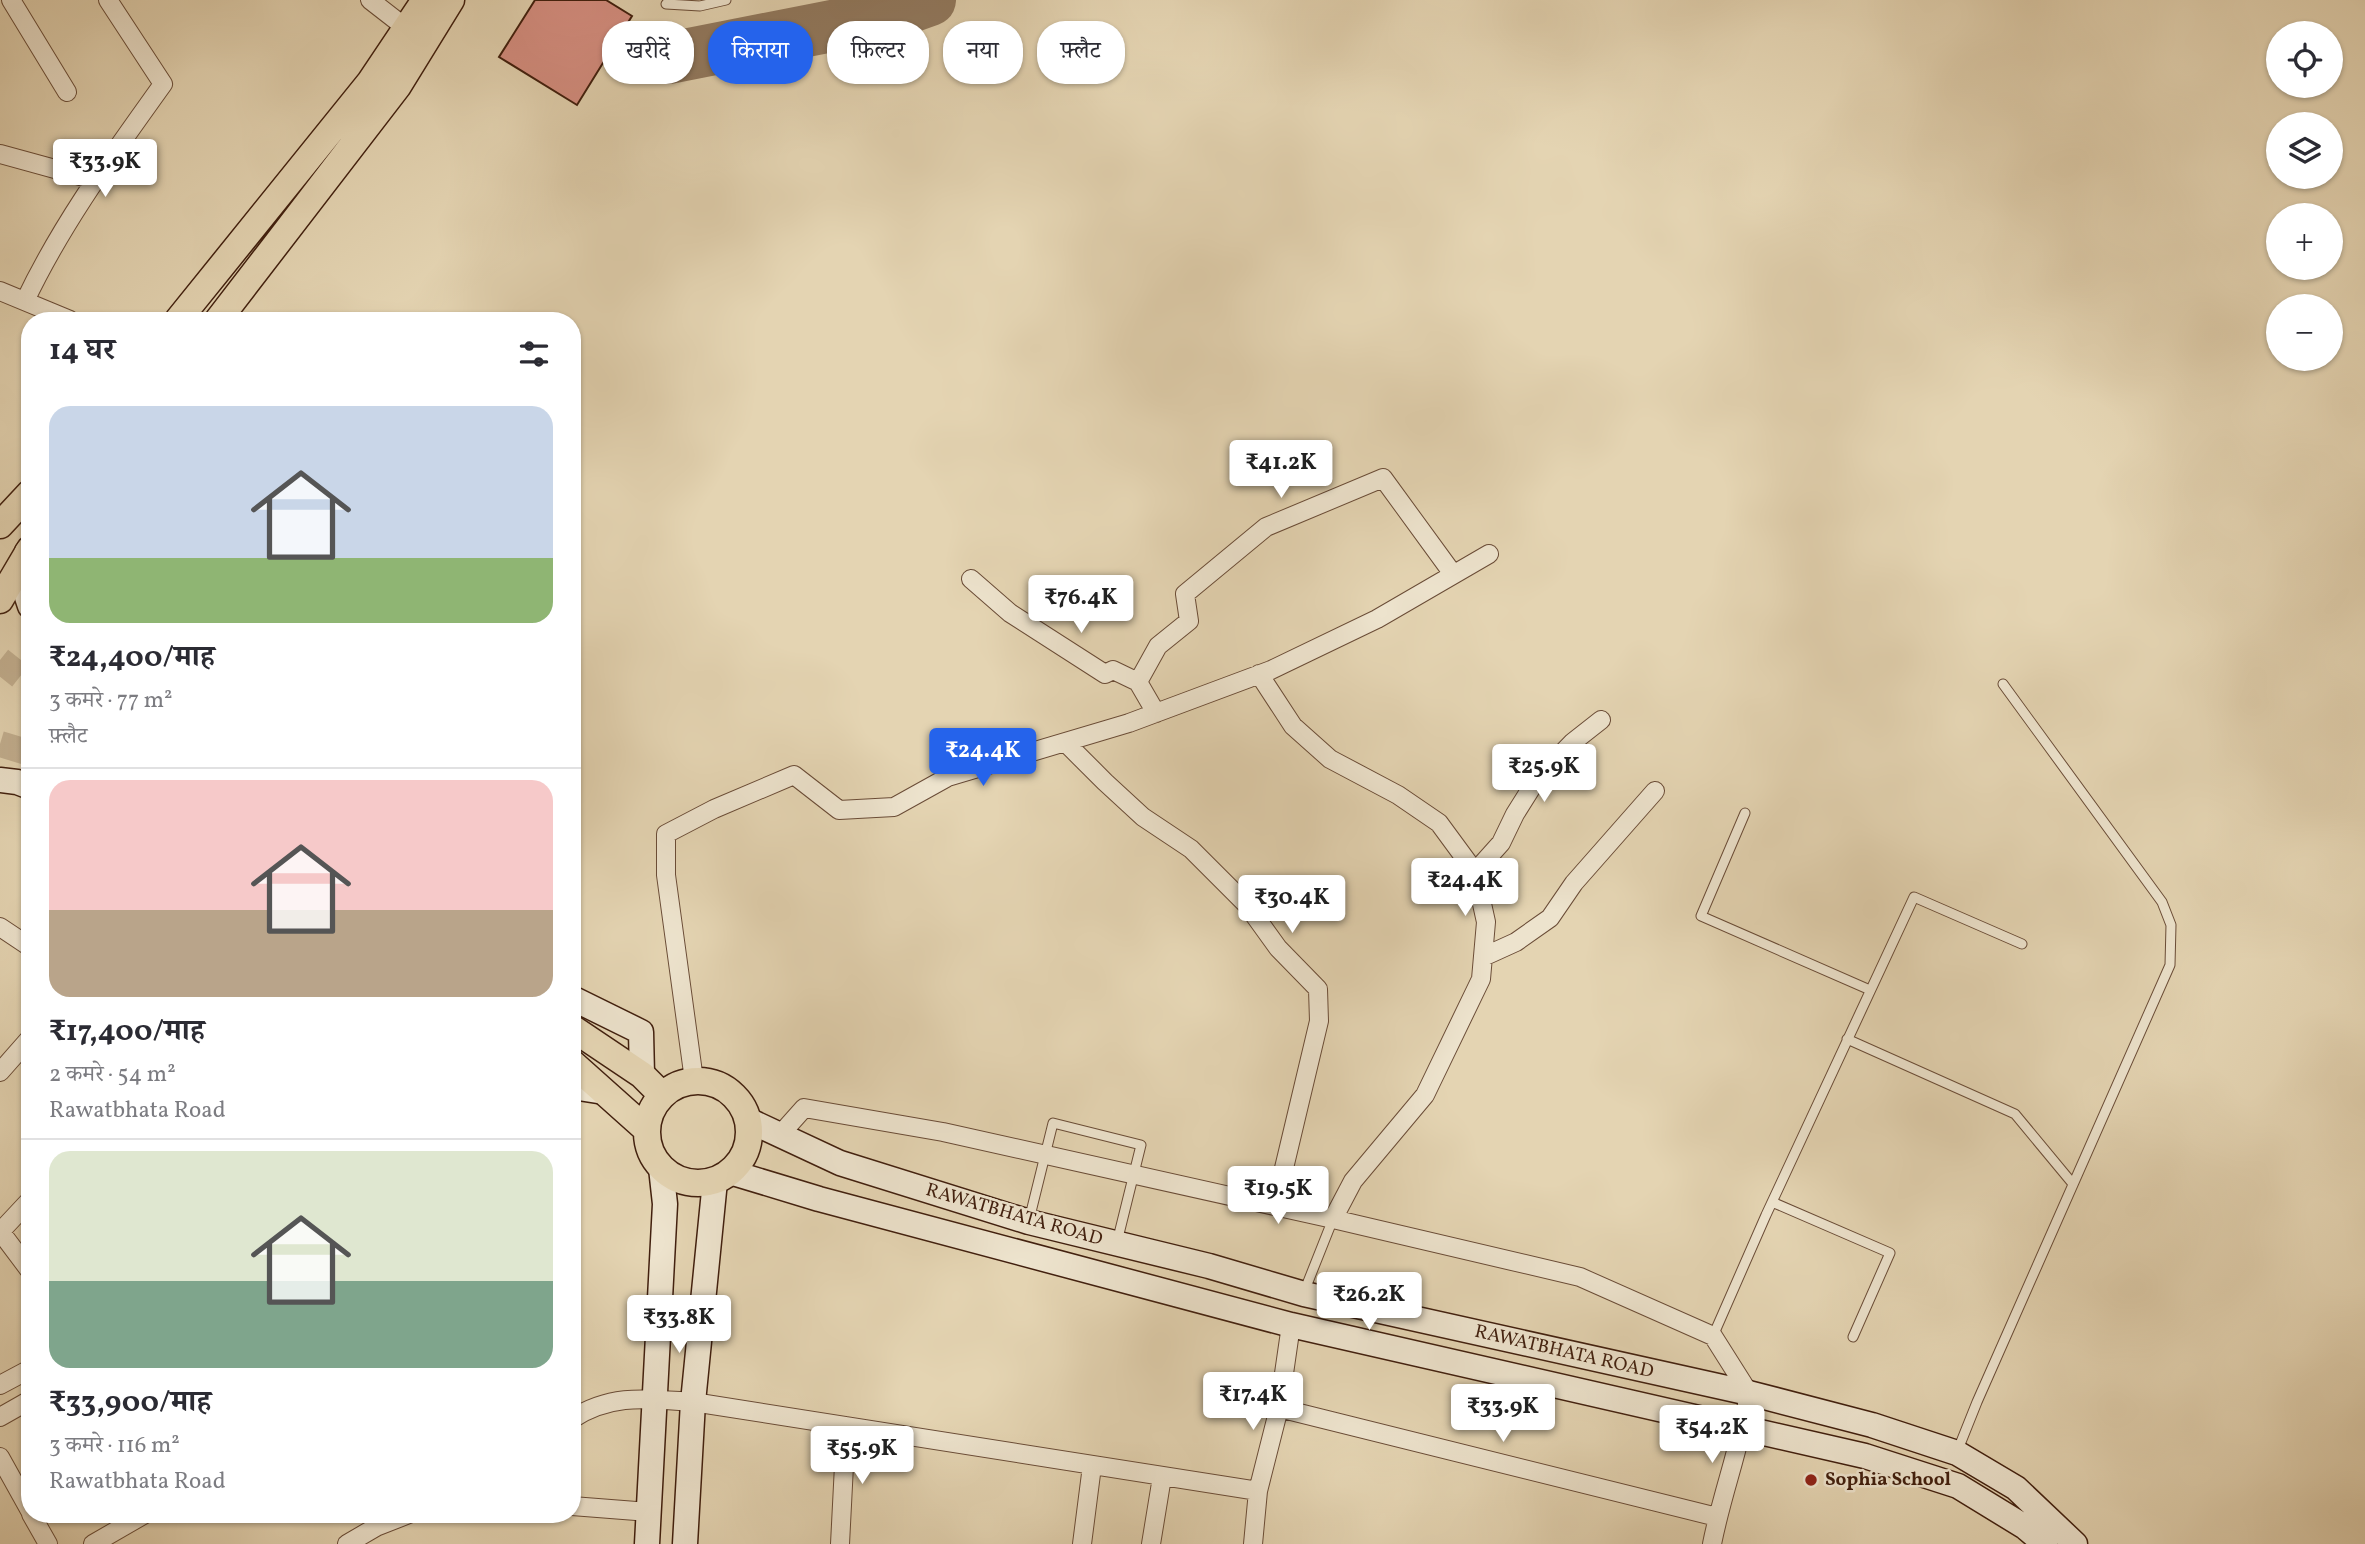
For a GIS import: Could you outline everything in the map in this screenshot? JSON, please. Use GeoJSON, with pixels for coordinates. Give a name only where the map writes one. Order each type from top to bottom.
{"type":"FeatureCollection","features":[{"type":"Feature","properties":{"kind":"main road"},"geometry":{"type":"LineString","coordinates":[[184,312],[370,82],[425,0]]}},
{"type":"Feature","properties":{"kind":"main road"},"geometry":{"type":"LineString","coordinates":[[224,312],[398,86],[451,0]]}},
{"type":"Feature","properties":{"kind":"main road"},"geometry":{"type":"LineString","coordinates":[[0,600],[21,564]]}},
{"type":"Feature","properties":{"kind":"main road"},"geometry":{"type":"LineString","coordinates":[[0,780],[21,784]]}},
{"type":"Feature","properties":{"kind":"main road"},"geometry":{"type":"LineString","coordinates":[[581,1002],[641,1032],[642,1075]]}},
{"type":"Feature","properties":{"kind":"main road"},"geometry":{"type":"LineString","coordinates":[[583,1035],[642,1075],[662,1095]]}},
{"type":"Feature","properties":{"kind":"main road"},"geometry":{"type":"LineString","coordinates":[[581,1071],[647,1130]]}},
{"type":"Feature","properties":{"kind":"main road"},"geometry":{"type":"LineString","coordinates":[[694,1080],[711,1082],[728,1090],[745,1109],[748,1120],[748,1145],[741,1161],[722,1177],[693,1183],[676,1178],[662,1167],[652,1155],[647,1130],[648,1120],[662,1095],[677,1085],[694,1080]]}},
{"type":"Feature","properties":{"kind":"main road"},"geometry":{"type":"LineString","coordinates":[[581,1088],[604,1092]]}},
{"type":"Feature","properties":{"kind":"main road","name":"RAWATBHATA ROAD"},"geometry":{"type":"LineString","coordinates":[[748,1120],[840,1163],[1029,1222],[1209,1266],[1304,1294],[1749,1393],[1872,1425],[1957,1453],[2016,1488],[2075,1544]]}},
{"type":"Feature","properties":{"kind":"main road"},"geometry":{"type":"LineString","coordinates":[[647,1544],[665,1204],[662,1167]]}},
{"type":"Feature","properties":{"kind":"main road"},"geometry":{"type":"LineString","coordinates":[[685,1544],[693,1402],[722,1177]]}},
{"type":"Feature","properties":{"kind":"main road","name":"RAWATBHATA ROAD"},"geometry":{"type":"LineString","coordinates":[[722,1177],[846,1206],[1291,1325],[1865,1456],[1958,1486],[2025,1527],[2045,1544]]}},
{"type":"Feature","properties":{"kind":"street"},"geometry":{"type":"LineString","coordinates":[[11,0],[67,92]]}},
{"type":"Feature","properties":{"kind":"street"},"geometry":{"type":"LineString","coordinates":[[25,301],[44,261],[95,180],[163,83],[108,0]]}},
{"type":"Feature","properties":{"kind":"street"},"geometry":{"type":"LineString","coordinates":[[370,0],[405,28]]}},
{"type":"Feature","properties":{"kind":"street"},"geometry":{"type":"LineString","coordinates":[[0,154],[95,180]]}},
{"type":"Feature","properties":{"kind":"street"},"geometry":{"type":"LineString","coordinates":[[0,290],[51,312]]}},
{"type":"Feature","properties":{"kind":"street"},"geometry":{"type":"LineString","coordinates":[[1138,682],[1158,646],[1189,621],[1185,594],[1266,527],[1383,478],[1454,574]]}},
{"type":"Feature","properties":{"kind":"street"},"geometry":{"type":"LineString","coordinates":[[694,1080],[666,875],[666,834],[714,809],[794,775],[839,810],[894,807],[948,777],[1066,743],[1259,674],[1377,619],[1489,554]]}},
{"type":"Feature","properties":{"kind":"street"},"geometry":{"type":"LineString","coordinates":[[971,579],[1010,612],[1105,674],[1114,670],[1138,682],[1156,713]]}},
{"type":"Feature","properties":{"kind":"street"},"geometry":{"type":"LineString","coordinates":[[1259,674],[1293,726],[1330,759],[1398,795],[1439,823],[1475,872],[1486,922],[1481,979],[1424,1096],[1353,1181],[1332,1219]]}},
{"type":"Feature","properties":{"kind":"street"},"geometry":{"type":"LineString","coordinates":[[1475,872],[1501,843],[1537,779],[1573,742],[1601,720]]}},
{"type":"Feature","properties":{"kind":"street"},"geometry":{"type":"LineString","coordinates":[[1066,743],[1143,817],[1191,849],[1247,905],[1278,948],[1318,989],[1319,1021],[1275,1206]]}},
{"type":"Feature","properties":{"kind":"street"},"geometry":{"type":"LineString","coordinates":[[1483,957],[1516,942],[1550,918],[1574,883],[1655,792]]}},
{"type":"Feature","properties":{"kind":"street"},"geometry":{"type":"LineString","coordinates":[[0,927],[21,941]]}},
{"type":"Feature","properties":{"kind":"street"},"geometry":{"type":"LineString","coordinates":[[0,1072],[21,1048]]}},
{"type":"Feature","properties":{"kind":"street"},"geometry":{"type":"LineString","coordinates":[[779,1136],[804,1108],[943,1132],[1580,1277],[1713,1336],[1749,1393],[1743,1429],[1717,1517],[1712,1544]]}},
{"type":"Feature","properties":{"kind":"street"},"geometry":{"type":"LineString","coordinates":[[21,1210],[0,1232],[21,1259]]}},
{"type":"Feature","properties":{"kind":"street"},"geometry":{"type":"LineString","coordinates":[[1256,1543],[1258,1491],[1279,1408],[1291,1325]]}},
{"type":"Feature","properties":{"kind":"street"},"geometry":{"type":"LineString","coordinates":[[0,1385],[21,1374]]}},
{"type":"Feature","properties":{"kind":"street"},"geometry":{"type":"LineString","coordinates":[[581,1414],[617,1399],[693,1402],[1258,1491]]}},
{"type":"Feature","properties":{"kind":"street"},"geometry":{"type":"LineString","coordinates":[[0,1417],[21,1405]]}},
{"type":"Feature","properties":{"kind":"street"},"geometry":{"type":"LineString","coordinates":[[1279,1408],[1717,1517]]}},
{"type":"Feature","properties":{"kind":"street"},"geometry":{"type":"LineString","coordinates":[[840,1544],[846,1426]]}},
{"type":"Feature","properties":{"kind":"street"},"geometry":{"type":"LineString","coordinates":[[0,1457],[21,1494]]}},
{"type":"Feature","properties":{"kind":"street"},"geometry":{"type":"LineString","coordinates":[[1082,1544],[1093,1466]]}},
{"type":"Feature","properties":{"kind":"street"},"geometry":{"type":"LineString","coordinates":[[1151,1544],[1162,1477]]}},
{"type":"Feature","properties":{"kind":"street"},"geometry":{"type":"LineString","coordinates":[[581,1507],[649,1513]]}},
{"type":"Feature","properties":{"kind":"street"},"geometry":{"type":"LineString","coordinates":[[37,1523],[48,1544]]}},
{"type":"Feature","properties":{"kind":"street"},"geometry":{"type":"LineString","coordinates":[[93,1544],[129,1523]]}},
{"type":"Feature","properties":{"kind":"street"},"geometry":{"type":"LineString","coordinates":[[347,1544],[369,1523]]}},
{"type":"Feature","properties":{"kind":"lane"},"geometry":{"type":"LineString","coordinates":[[666,4],[700,6],[726,0]]}},
{"type":"Feature","properties":{"kind":"lane"},"geometry":{"type":"LineString","coordinates":[[1957,1453],[1982,1390],[2170,965],[2171,925],[2162,902],[2003,684]]}},
{"type":"Feature","properties":{"kind":"lane"},"geometry":{"type":"LineString","coordinates":[[1745,813],[1700,916],[1870,990]]}},
{"type":"Feature","properties":{"kind":"lane"},"geometry":{"type":"LineString","coordinates":[[1713,1336],[1772,1202],[1914,897],[2022,944]]}},
{"type":"Feature","properties":{"kind":"lane"},"geometry":{"type":"LineString","coordinates":[[1847,1039],[2015,1114],[2073,1184]]}},
{"type":"Feature","properties":{"kind":"lane"},"geometry":{"type":"LineString","coordinates":[[1029,1222],[1053,1123],[1141,1145],[1117,1244]]}},
{"type":"Feature","properties":{"kind":"lane"},"geometry":{"type":"LineString","coordinates":[[1772,1202],[1890,1254],[1853,1337]]}},
{"type":"Feature","properties":{"kind":"lane"},"geometry":{"type":"LineString","coordinates":[[1304,1294],[1332,1219]]}},
{"type":"Feature","properties":{"kind":"building"},"geometry":{"type":"Polygon","coordinates":[[[535,0],[606,0],[632,16],[629,21],[602,21],[602,65],[577,105],[499,57],[535,0]]]}},
{"type":"Feature","properties":{"kind":"taxiway"},"geometry":{"type":"LineString","coordinates":[[694,53],[888,15],[930,0]]}},
{"type":"Feature","properties":{"kind":"tunnel"},"geometry":{"type":"LineString","coordinates":[[0,660],[21,677]]}},
{"type":"Feature","properties":{"kind":"tunnel"},"geometry":{"type":"LineString","coordinates":[[0,744],[21,750]]}},
{"type":"Feature","properties":{"kind":"place","name":"Sophia School"},"geometry":{"type":"Point","coordinates":[1811,1480]}}]}
